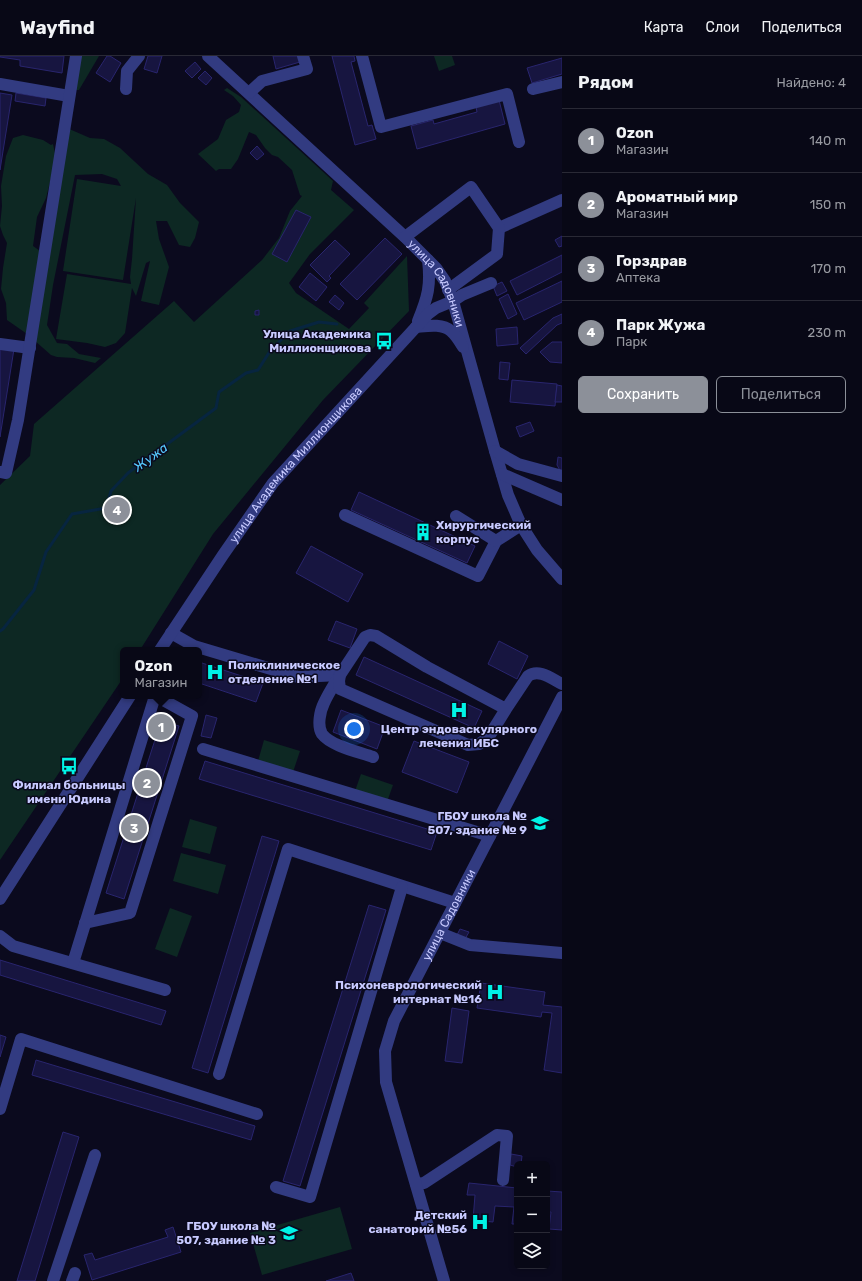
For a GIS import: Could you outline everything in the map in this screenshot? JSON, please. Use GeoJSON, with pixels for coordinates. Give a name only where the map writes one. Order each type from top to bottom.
{"type":"FeatureCollection","features":[{"type":"Feature","properties":{"kind":"street"},"geometry":{"type":"LineString","coordinates":[[0,472],[6,473],[18,420],[76,56]]}},
{"type":"Feature","properties":{"kind":"street"},"geometry":{"type":"LineString","coordinates":[[126,89],[127,71],[139,56]]}},
{"type":"Feature","properties":{"kind":"street","name":"улица Садовники"},"geometry":{"type":"LineString","coordinates":[[208,56],[405,237],[436,268],[451,296],[494,451],[508,495],[521,525],[537,550],[562,579]]}},
{"type":"Feature","properties":{"kind":"street"},"geometry":{"type":"LineString","coordinates":[[362,56],[381,127],[507,94],[519,142]]}},
{"type":"Feature","properties":{"kind":"street"},"geometry":{"type":"LineString","coordinates":[[249,93],[262,81],[307,69],[306,57]]}},
{"type":"Feature","properties":{"kind":"street"},"geometry":{"type":"LineString","coordinates":[[533,89],[562,82]]}},
{"type":"Feature","properties":{"kind":"street"},"geometry":{"type":"LineString","coordinates":[[0,84],[69,96]]}},
{"type":"Feature","properties":{"kind":"street"},"geometry":{"type":"LineString","coordinates":[[405,237],[471,187],[499,228],[497,254],[451,296]]}},
{"type":"Feature","properties":{"kind":"street"},"geometry":{"type":"LineString","coordinates":[[499,228],[562,200]]}},
{"type":"Feature","properties":{"kind":"street"},"geometry":{"type":"LineString","coordinates":[[428,260],[430,278],[428,294],[416,328],[439,326],[446,328],[451,331],[468,354]]}},
{"type":"Feature","properties":{"kind":"street"},"geometry":{"type":"LineString","coordinates":[[451,296],[462,295],[491,283]]}},
{"type":"Feature","properties":{"kind":"street","name":"улица Академика Миллионщикова"},"geometry":{"type":"LineString","coordinates":[[162,647],[273,483],[428,314],[451,296]]}},
{"type":"Feature","properties":{"kind":"street"},"geometry":{"type":"LineString","coordinates":[[0,344],[30,348]]}},
{"type":"Feature","properties":{"kind":"street"},"geometry":{"type":"LineString","coordinates":[[494,451],[518,464],[562,476]]}},
{"type":"Feature","properties":{"kind":"street"},"geometry":{"type":"LineString","coordinates":[[532,467],[546,465],[562,467]]}},
{"type":"Feature","properties":{"kind":"street"},"geometry":{"type":"LineString","coordinates":[[502,474],[562,500]]}},
{"type":"Feature","properties":{"kind":"street"},"geometry":{"type":"LineString","coordinates":[[345,515],[478,576],[496,541],[521,525]]}},
{"type":"Feature","properties":{"kind":"street"},"geometry":{"type":"LineString","coordinates":[[456,516],[496,541]]}},
{"type":"Feature","properties":{"kind":"street"},"geometry":{"type":"LineString","coordinates":[[172,633],[197,647]]}},
{"type":"Feature","properties":{"kind":"street"},"geometry":{"type":"LineString","coordinates":[[373,757],[334,743],[322,734],[319,720],[323,704],[340,675],[365,637],[370,635],[376,636],[506,709]]}},
{"type":"Feature","properties":{"kind":"street"},"geometry":{"type":"LineString","coordinates":[[202,648],[298,677],[340,675]]}},
{"type":"Feature","properties":{"kind":"street"},"geometry":{"type":"LineString","coordinates":[[340,675],[340,689],[468,745],[479,744],[488,738],[528,676],[531,674],[538,672],[562,684]]}},
{"type":"Feature","properties":{"kind":"street","name":"улица Садовники"},"geometry":{"type":"LineString","coordinates":[[444,1281],[386,1082],[385,1051],[394,1021],[562,697]]}},
{"type":"Feature","properties":{"kind":"street"},"geometry":{"type":"LineString","coordinates":[[0,899],[128,699]]}},
{"type":"Feature","properties":{"kind":"street"},"geometry":{"type":"LineString","coordinates":[[72,963],[155,699]]}},
{"type":"Feature","properties":{"kind":"street"},"geometry":{"type":"LineString","coordinates":[[85,923],[130,913],[192,716],[161,699]]}},
{"type":"Feature","properties":{"kind":"street"},"geometry":{"type":"LineString","coordinates":[[203,748],[490,836]]}},
{"type":"Feature","properties":{"kind":"street"},"geometry":{"type":"LineString","coordinates":[[219,1074],[288,849],[455,903]]}},
{"type":"Feature","properties":{"kind":"street"},"geometry":{"type":"LineString","coordinates":[[276,1187],[310,1197],[402,887]]}},
{"type":"Feature","properties":{"kind":"street"},"geometry":{"type":"LineString","coordinates":[[440,933],[470,945],[562,953]]}},
{"type":"Feature","properties":{"kind":"street"},"geometry":{"type":"LineString","coordinates":[[0,936],[13,946],[165,990]]}},
{"type":"Feature","properties":{"kind":"street"},"geometry":{"type":"LineString","coordinates":[[0,1109],[21,1039],[257,1114]]}},
{"type":"Feature","properties":{"kind":"street"},"geometry":{"type":"LineString","coordinates":[[416,1184],[424,1183],[497,1135],[507,1136],[504,1180]]}},
{"type":"Feature","properties":{"kind":"street"},"geometry":{"type":"LineString","coordinates":[[53,1281],[95,1154]]}},
{"type":"Feature","properties":{"kind":"green space"},"geometry":{"type":"Polygon","coordinates":[[[79,56],[99,56],[79,90],[74,90],[79,56]]]}},
{"type":"Feature","properties":{"kind":"green space"},"geometry":{"type":"Polygon","coordinates":[[[434,56],[452,56],[455,65],[439,71],[434,56]]]}},
{"type":"Feature","properties":{"kind":"green space"},"geometry":{"type":"Polygon","coordinates":[[[227,88],[241,97],[333,181],[331,190],[354,210],[310,254],[289,283],[296,293],[349,329],[369,308],[364,303],[407,256],[409,311],[323,400],[213,534],[142,647],[120,647],[120,682],[0,860],[0,485],[30,456],[34,424],[174,301],[194,322],[262,260],[279,238],[290,211],[302,196],[300,195],[292,170],[278,157],[272,155],[256,135],[249,132],[238,159],[231,169],[219,169],[216,171],[198,154],[218,139],[226,120],[239,112],[241,105],[233,96],[224,90],[227,88]]]}},
{"type":"Feature","properties":{"kind":"green space"},"geometry":{"type":"Polygon","coordinates":[[[67,128],[90,138],[104,139],[120,148],[148,174],[167,185],[180,203],[199,222],[195,238],[190,247],[179,245],[167,221],[156,221],[159,239],[169,267],[159,305],[141,301],[150,261],[146,263],[136,296],[132,288],[125,333],[116,343],[105,347],[56,339],[67,274],[131,284],[130,277],[136,198],[123,280],[63,271],[77,179],[121,186],[117,179],[102,174],[75,175],[53,285],[47,325],[57,343],[67,344],[79,354],[101,358],[95,363],[51,355],[34,340],[67,128]]]}},
{"type":"Feature","properties":{"kind":"green space"},"geometry":{"type":"Polygon","coordinates":[[[23,135],[43,140],[51,145],[53,144],[56,158],[46,198],[37,217],[33,246],[40,251],[30,336],[7,320],[6,303],[1,289],[7,243],[0,226],[2,206],[1,186],[6,156],[13,138],[23,135]]]}},
{"type":"Feature","properties":{"kind":"green space"},"geometry":{"type":"Polygon","coordinates":[[[264,740],[300,751],[293,772],[258,761],[264,740]]]}},
{"type":"Feature","properties":{"kind":"green space"},"geometry":{"type":"Polygon","coordinates":[[[361,774],[393,785],[387,802],[355,791],[361,774]]]}},
{"type":"Feature","properties":{"kind":"green space"},"geometry":{"type":"Polygon","coordinates":[[[190,819],[217,827],[210,854],[182,847],[190,819]]]}},
{"type":"Feature","properties":{"kind":"green space"},"geometry":{"type":"Polygon","coordinates":[[[181,853],[226,865],[218,894],[173,881],[181,853]]]}},
{"type":"Feature","properties":{"kind":"green space"},"geometry":{"type":"Polygon","coordinates":[[[170,908],[192,916],[177,957],[155,949],[170,908]]]}},
{"type":"Feature","properties":{"kind":"green space"},"geometry":{"type":"Polygon","coordinates":[[[340,1207],[352,1249],[262,1275],[250,1233],[340,1207]]]}},
{"type":"Feature","properties":{"kind":"building"},"geometry":{"type":"Polygon","coordinates":[[[0,56],[64,56],[62,73],[20,66],[20,60],[0,56]]]}},
{"type":"Feature","properties":{"kind":"building"},"geometry":{"type":"Polygon","coordinates":[[[107,56],[110,56],[121,63],[110,82],[96,73],[107,56]]]}},
{"type":"Feature","properties":{"kind":"building"},"geometry":{"type":"Polygon","coordinates":[[[148,56],[162,56],[157,73],[144,69],[148,56]]]}},
{"type":"Feature","properties":{"kind":"building"},"geometry":{"type":"Polygon","coordinates":[[[273,56],[298,56],[300,62],[276,69],[273,56]]]}},
{"type":"Feature","properties":{"kind":"building"},"geometry":{"type":"Polygon","coordinates":[[[332,56],[354,56],[355,61],[351,62],[368,126],[372,125],[376,139],[355,145],[332,56]]]}},
{"type":"Feature","properties":{"kind":"building"},"geometry":{"type":"Polygon","coordinates":[[[562,58],[562,74],[532,83],[527,68],[562,58]]]}},
{"type":"Feature","properties":{"kind":"building"},"geometry":{"type":"Polygon","coordinates":[[[195,62],[201,69],[192,78],[185,71],[195,62]]]}},
{"type":"Feature","properties":{"kind":"building"},"geometry":{"type":"Polygon","coordinates":[[[205,71],[212,78],[206,85],[198,78],[205,71]]]}},
{"type":"Feature","properties":{"kind":"building"},"geometry":{"type":"Polygon","coordinates":[[[0,93],[12,95],[0,170],[0,93]]]}},
{"type":"Feature","properties":{"kind":"building"},"geometry":{"type":"Polygon","coordinates":[[[16,93],[46,98],[45,106],[15,101],[16,93]]]}},
{"type":"Feature","properties":{"kind":"building"},"geometry":{"type":"Polygon","coordinates":[[[499,100],[505,124],[417,149],[411,126],[433,120],[434,124],[477,112],[476,107],[499,100]]]}},
{"type":"Feature","properties":{"kind":"building"},"geometry":{"type":"Polygon","coordinates":[[[257,146],[264,154],[257,160],[250,153],[257,146]]]}},
{"type":"Feature","properties":{"kind":"building"},"geometry":{"type":"Polygon","coordinates":[[[296,210],[311,217],[287,262],[272,254],[296,210]]]}},
{"type":"Feature","properties":{"kind":"building"},"geometry":{"type":"Polygon","coordinates":[[[562,236],[562,246],[559,247],[555,240],[562,236]]]}},
{"type":"Feature","properties":{"kind":"building"},"geometry":{"type":"Polygon","coordinates":[[[385,238],[402,254],[357,300],[340,284],[385,238]]]}},
{"type":"Feature","properties":{"kind":"building"},"geometry":{"type":"Polygon","coordinates":[[[335,240],[350,254],[329,276],[331,278],[327,282],[310,265],[335,240]]]}},
{"type":"Feature","properties":{"kind":"building"},"geometry":{"type":"Polygon","coordinates":[[[562,255],[562,272],[517,295],[510,281],[562,255]]]}},
{"type":"Feature","properties":{"kind":"building"},"geometry":{"type":"Polygon","coordinates":[[[310,273],[327,287],[316,301],[299,287],[310,273]]]}},
{"type":"Feature","properties":{"kind":"building"},"geometry":{"type":"Polygon","coordinates":[[[562,281],[562,302],[524,320],[516,303],[562,281]]]}},
{"type":"Feature","properties":{"kind":"building"},"geometry":{"type":"Polygon","coordinates":[[[502,282],[507,291],[497,296],[493,286],[502,282]]]}},
{"type":"Feature","properties":{"kind":"building"},"geometry":{"type":"Polygon","coordinates":[[[508,294],[517,314],[508,319],[499,299],[508,294]]]}},
{"type":"Feature","properties":{"kind":"building"},"geometry":{"type":"Polygon","coordinates":[[[335,295],[344,303],[339,310],[329,302],[335,295]]]}},
{"type":"Feature","properties":{"kind":"building"},"geometry":{"type":"Polygon","coordinates":[[[259,310],[259,315],[255,315],[255,311],[259,310]]]}},
{"type":"Feature","properties":{"kind":"building"},"geometry":{"type":"Polygon","coordinates":[[[562,314],[562,323],[557,325],[526,354],[520,348],[553,318],[562,314]]]}},
{"type":"Feature","properties":{"kind":"building"},"geometry":{"type":"Polygon","coordinates":[[[517,327],[518,344],[497,346],[496,329],[517,327]]]}},
{"type":"Feature","properties":{"kind":"building"},"geometry":{"type":"Polygon","coordinates":[[[552,342],[562,342],[562,363],[550,362],[540,352],[552,342]]]}},
{"type":"Feature","properties":{"kind":"building"},"geometry":{"type":"Polygon","coordinates":[[[0,347],[14,349],[0,437],[0,347]]]}},
{"type":"Feature","properties":{"kind":"building"},"geometry":{"type":"Polygon","coordinates":[[[500,362],[510,363],[508,380],[499,379],[500,362]]]}},
{"type":"Feature","properties":{"kind":"building"},"geometry":{"type":"Polygon","coordinates":[[[512,380],[557,384],[555,406],[510,402],[512,380]]]}},
{"type":"Feature","properties":{"kind":"building"},"geometry":{"type":"Polygon","coordinates":[[[557,385],[562,386],[562,402],[555,402],[557,385]]]}},
{"type":"Feature","properties":{"kind":"building"},"geometry":{"type":"Polygon","coordinates":[[[530,422],[534,431],[520,437],[516,427],[530,422]]]}},
{"type":"Feature","properties":{"kind":"building"},"geometry":{"type":"Polygon","coordinates":[[[558,457],[562,458],[562,474],[557,465],[558,457]]]}},
{"type":"Feature","properties":{"kind":"building","name":"Хирургический корпус"},"geometry":{"type":"Polygon","coordinates":[[[359,492],[475,546],[467,563],[351,510],[359,492]]]}},
{"type":"Feature","properties":{"kind":"building"},"geometry":{"type":"Polygon","coordinates":[[[311,546],[363,574],[348,602],[296,573],[311,546]]]}},
{"type":"Feature","properties":{"kind":"building"},"geometry":{"type":"Polygon","coordinates":[[[336,621],[357,629],[350,648],[328,640],[336,621]]]}},
{"type":"Feature","properties":{"kind":"building"},"geometry":{"type":"Polygon","coordinates":[[[499,641],[528,656],[517,679],[488,664],[499,641]]]}},
{"type":"Feature","properties":{"kind":"building"},"geometry":{"type":"Polygon","coordinates":[[[364,657],[482,711],[474,728],[356,675],[364,657]]]}},
{"type":"Feature","properties":{"kind":"building","name":"Поликлиническое отделение №1"},"geometry":{"type":"Polygon","coordinates":[[[202,663],[263,683],[256,702],[202,684],[202,663]]]}},
{"type":"Feature","properties":{"kind":"building"},"geometry":{"type":"Polygon","coordinates":[[[341,710],[385,727],[377,749],[333,732],[341,710]]]}},
{"type":"Feature","properties":{"kind":"building"},"geometry":{"type":"Polygon","coordinates":[[[206,715],[217,718],[211,738],[201,736],[206,715]]]}},
{"type":"Feature","properties":{"kind":"building"},"geometry":{"type":"Polygon","coordinates":[[[161,721],[179,726],[124,899],[106,893],[161,721]]]}},
{"type":"Feature","properties":{"kind":"building"},"geometry":{"type":"Polygon","coordinates":[[[414,741],[469,762],[457,793],[402,772],[414,741]]]}},
{"type":"Feature","properties":{"kind":"building"},"geometry":{"type":"Polygon","coordinates":[[[205,761],[437,832],[431,850],[199,779],[205,761]]]}},
{"type":"Feature","properties":{"kind":"building"},"geometry":{"type":"Polygon","coordinates":[[[262,836],[279,841],[208,1073],[192,1068],[262,836]]]}},
{"type":"Feature","properties":{"kind":"building"},"geometry":{"type":"Polygon","coordinates":[[[369,905],[386,910],[300,1186],[283,1181],[369,905]]]}},
{"type":"Feature","properties":{"kind":"building"},"geometry":{"type":"Polygon","coordinates":[[[460,929],[469,932],[465,939],[457,935],[460,929]]]}},
{"type":"Feature","properties":{"kind":"building"},"geometry":{"type":"Polygon","coordinates":[[[0,960],[166,1011],[161,1025],[0,975],[0,960]]]}},
{"type":"Feature","properties":{"kind":"building"},"geometry":{"type":"Polygon","coordinates":[[[481,983],[545,992],[543,1005],[562,1007],[562,1073],[544,1070],[552,1013],[542,1012],[541,1017],[477,1008],[481,983]]]}},
{"type":"Feature","properties":{"kind":"building"},"geometry":{"type":"Polygon","coordinates":[[[452,1008],[469,1011],[462,1063],[445,1061],[452,1008]]]}},
{"type":"Feature","properties":{"kind":"building"},"geometry":{"type":"Polygon","coordinates":[[[0,1035],[6,1037],[0,1057],[0,1035]]]}},
{"type":"Feature","properties":{"kind":"building"},"geometry":{"type":"Polygon","coordinates":[[[36,1060],[255,1126],[251,1140],[32,1075],[36,1060]]]}},
{"type":"Feature","properties":{"kind":"building"},"geometry":{"type":"Polygon","coordinates":[[[63,1132],[79,1137],[35,1281],[17,1281],[63,1132]]]}},
{"type":"Feature","properties":{"kind":"building"},"geometry":{"type":"Polygon","coordinates":[[[511,1154],[522,1156],[521,1161],[514,1161],[514,1166],[510,1165],[511,1154]]]}},
{"type":"Feature","properties":{"kind":"building"},"geometry":{"type":"Polygon","coordinates":[[[469,1183],[514,1188],[514,1207],[495,1206],[493,1222],[473,1220],[475,1195],[467,1195],[469,1183]]]}},
{"type":"Feature","properties":{"kind":"building"},"geometry":{"type":"Polygon","coordinates":[[[550,1191],[562,1192],[562,1230],[550,1229],[550,1191]]]}},
{"type":"Feature","properties":{"kind":"building"},"geometry":{"type":"Polygon","coordinates":[[[514,1207],[514,1224],[512,1224],[514,1207]]]}},
{"type":"Feature","properties":{"kind":"building"},"geometry":{"type":"Polygon","coordinates":[[[173,1227],[181,1252],[92,1280],[84,1255],[92,1253],[95,1260],[168,1237],[165,1230],[173,1227]]]}},
{"type":"Feature","properties":{"kind":"building"},"geometry":{"type":"Polygon","coordinates":[[[351,1273],[354,1281],[326,1281],[351,1273]]]}},
{"type":"Feature","properties":{"kind":"waterway","name":"Жужа"},"geometry":{"type":"LineString","coordinates":[[0,631],[34,590],[46,552],[72,514],[106,508],[111,491],[128,473],[216,408],[219,392],[246,373],[258,370],[270,351],[290,331],[319,322],[337,324]]}},
{"type":"Feature","properties":{"kind":"place","name":"Улица Академика Миллионщикова"},"geometry":{"type":"Point","coordinates":[384,341]}},
{"type":"Feature","properties":{"kind":"place","name":"Парк Жужа"},"geometry":{"type":"Point","coordinates":[117,510]}},
{"type":"Feature","properties":{"kind":"place","name":"Хирургический корпус"},"geometry":{"type":"Point","coordinates":[423,532]}},
{"type":"Feature","properties":{"kind":"place","name":"Поликлиническое отделение №1"},"geometry":{"type":"Point","coordinates":[215,672]}},
{"type":"Feature","properties":{"kind":"place","name":"Центр эндоваскулярного лечения ИБС"},"geometry":{"type":"Point","coordinates":[459,710]}},
{"type":"Feature","properties":{"kind":"place","name":"Ozon"},"geometry":{"type":"Point","coordinates":[161,727]}},
{"type":"Feature","properties":{"kind":"place","name":"Филиал больницы имени Юдина"},"geometry":{"type":"Point","coordinates":[69,766]}},
{"type":"Feature","properties":{"kind":"place","name":"Ароматный мир"},"geometry":{"type":"Point","coordinates":[147,783]}},
{"type":"Feature","properties":{"kind":"place","name":"ГБОУ школа № 507, здание № 9"},"geometry":{"type":"Point","coordinates":[540,823]}},
{"type":"Feature","properties":{"kind":"place","name":"Горздрав"},"geometry":{"type":"Point","coordinates":[134,828]}},
{"type":"Feature","properties":{"kind":"place","name":"Психоневрологический интернат №16"},"geometry":{"type":"Point","coordinates":[495,992]}},
{"type":"Feature","properties":{"kind":"place","name":"Детский санаторий №56"},"geometry":{"type":"Point","coordinates":[480,1222]}},
{"type":"Feature","properties":{"kind":"place","name":"ГБОУ школа № 507, здание № 3"},"geometry":{"type":"Point","coordinates":[289,1233]}}]}
